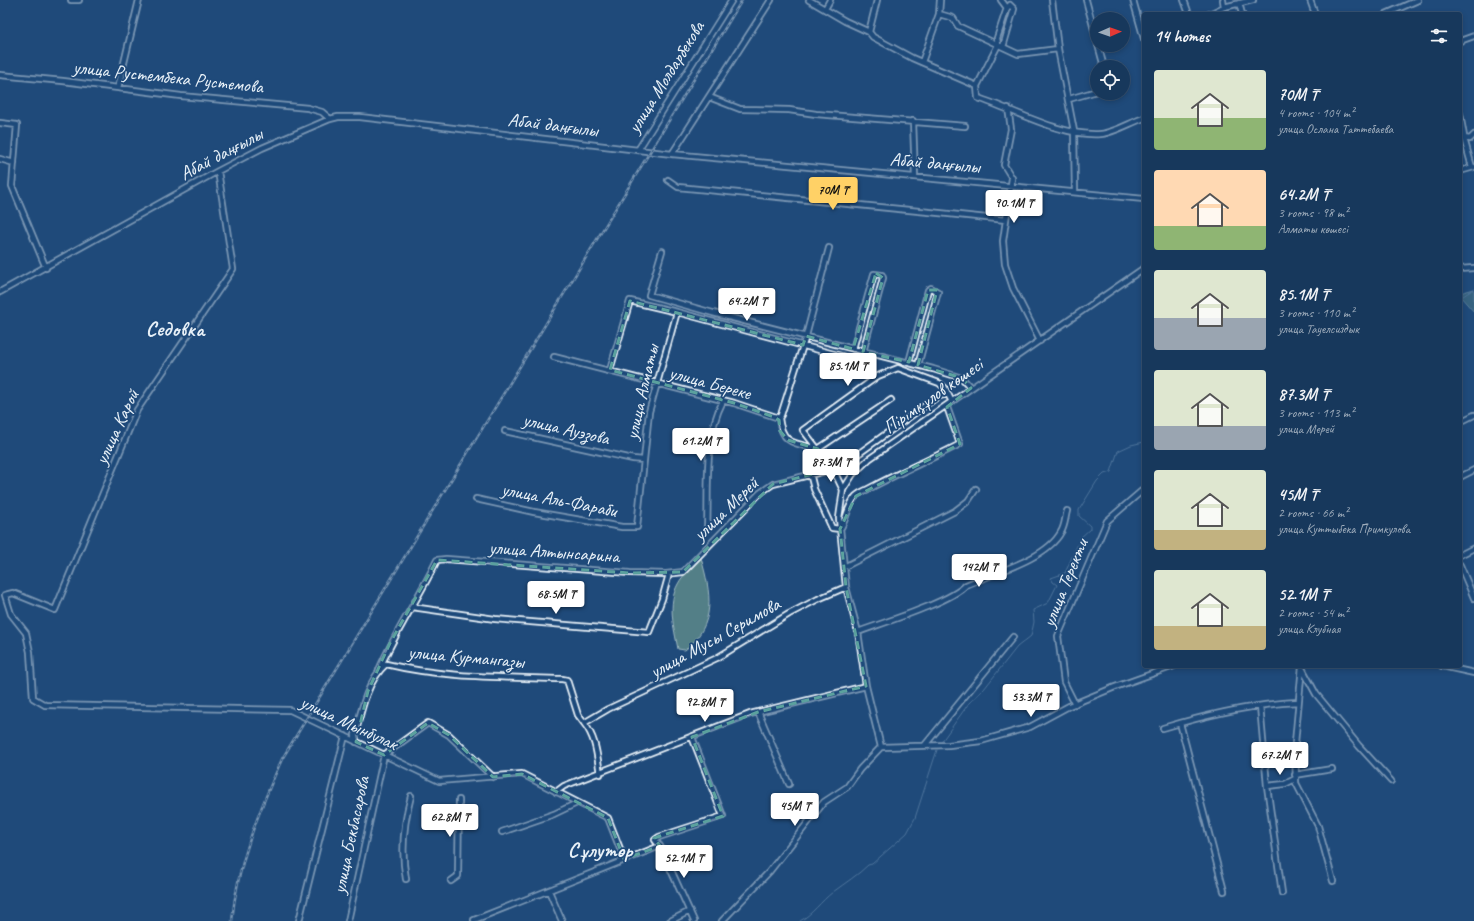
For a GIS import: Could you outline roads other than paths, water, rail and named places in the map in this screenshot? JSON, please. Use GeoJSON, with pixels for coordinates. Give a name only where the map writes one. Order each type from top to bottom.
{"type":"FeatureCollection","features":[{"type":"Feature","properties":{"kind":"street"},"geometry":{"type":"LineString","coordinates":[[71,0],[79,0]]}},
{"type":"Feature","properties":{"kind":"street"},"geometry":{"type":"LineString","coordinates":[[118,88],[139,0]]}},
{"type":"Feature","properties":{"kind":"street","name":"улица Молдарбекова"},"geometry":{"type":"LineString","coordinates":[[638,150],[732,0]]}},
{"type":"Feature","properties":{"kind":"street"},"geometry":{"type":"LineString","coordinates":[[672,154],[771,0]]}},
{"type":"Feature","properties":{"kind":"street"},"geometry":{"type":"LineString","coordinates":[[809,0],[869,32],[873,37],[890,47],[977,86]]}},
{"type":"Feature","properties":{"kind":"street"},"geometry":{"type":"LineString","coordinates":[[825,9],[830,0]]}},
{"type":"Feature","properties":{"kind":"street"},"geometry":{"type":"LineString","coordinates":[[869,32],[877,0]]}},
{"type":"Feature","properties":{"kind":"street"},"geometry":{"type":"LineString","coordinates":[[922,62],[939,14],[940,0]]}},
{"type":"Feature","properties":{"kind":"street"},"geometry":{"type":"LineString","coordinates":[[1001,0],[1007,8]]}},
{"type":"Feature","properties":{"kind":"street"},"geometry":{"type":"LineString","coordinates":[[1052,0],[1058,49],[1069,99],[1074,131],[1075,192]]}},
{"type":"Feature","properties":{"kind":"street"},"geometry":{"type":"LineString","coordinates":[[1086,0],[1090,15]]}},
{"type":"Feature","properties":{"kind":"street"},"geometry":{"type":"LineString","coordinates":[[1133,0],[1142,32]]}},
{"type":"Feature","properties":{"kind":"street"},"geometry":{"type":"LineString","coordinates":[[1184,0],[1188,12]]}},
{"type":"Feature","properties":{"kind":"street"},"geometry":{"type":"LineString","coordinates":[[1223,0],[1224,7]]}},
{"type":"Feature","properties":{"kind":"street"},"geometry":{"type":"LineString","coordinates":[[1213,12],[1224,7],[1253,0]]}},
{"type":"Feature","properties":{"kind":"street"},"geometry":{"type":"LineString","coordinates":[[1310,0],[1314,12]]}},
{"type":"Feature","properties":{"kind":"street"},"geometry":{"type":"LineString","coordinates":[[1389,12],[1405,2],[1418,0]]}},
{"type":"Feature","properties":{"kind":"street"},"geometry":{"type":"LineString","coordinates":[[1239,3],[1241,12]]}},
{"type":"Feature","properties":{"kind":"street"},"geometry":{"type":"LineString","coordinates":[[1007,8],[1010,6],[1014,9],[1000,46],[977,86],[978,98],[1066,131],[1101,134],[1142,119]]}},
{"type":"Feature","properties":{"kind":"street"},"geometry":{"type":"LineString","coordinates":[[1000,46],[997,38],[1007,8]]}},
{"type":"Feature","properties":{"kind":"street"},"geometry":{"type":"LineString","coordinates":[[939,14],[953,18],[958,26],[1018,54],[1058,49]]}},
{"type":"Feature","properties":{"kind":"street"},"geometry":{"type":"LineString","coordinates":[[1462,40],[1474,36]]}},
{"type":"Feature","properties":{"kind":"street","name":"улица Рустембека Рустемова"},"geometry":{"type":"LineString","coordinates":[[0,75],[181,96],[308,108],[322,112],[330,119]]}},
{"type":"Feature","properties":{"kind":"street"},"geometry":{"type":"LineString","coordinates":[[1069,99],[1090,93]]}},
{"type":"Feature","properties":{"kind":"street"},"geometry":{"type":"LineString","coordinates":[[709,98],[740,109],[789,110],[816,114],[965,126]]}},
{"type":"Feature","properties":{"kind":"street"},"geometry":{"type":"LineString","coordinates":[[1008,108],[1011,129],[1004,165],[1012,178],[1012,186],[1003,241],[1005,264],[1013,288],[1040,341]]}},
{"type":"Feature","properties":{"kind":"street","name":"Абай даңғылы"},"geometry":{"type":"LineString","coordinates":[[0,292],[262,148],[338,117],[360,117],[672,154],[1142,199]]}},
{"type":"Feature","properties":{"kind":"street"},"geometry":{"type":"LineString","coordinates":[[914,121],[915,177]]}},
{"type":"Feature","properties":{"kind":"street"},"geometry":{"type":"LineString","coordinates":[[0,123],[17,125],[12,186],[46,268]]}},
{"type":"Feature","properties":{"kind":"street"},"geometry":{"type":"LineString","coordinates":[[1462,170],[1473,167],[1463,140],[1470,139],[1474,136]]}},
{"type":"Feature","properties":{"kind":"street"},"geometry":{"type":"LineString","coordinates":[[0,159],[14,163]]}},
{"type":"Feature","properties":{"kind":"street","name":"улица Карой"},"geometry":{"type":"LineString","coordinates":[[14,618],[11,614],[5,595],[14,593],[56,610],[137,410],[233,269],[218,171]]}},
{"type":"Feature","properties":{"kind":"street"},"geometry":{"type":"LineString","coordinates":[[668,180],[678,187],[773,198],[907,209],[1006,220]]}},
{"type":"Feature","properties":{"kind":"street"},"geometry":{"type":"LineString","coordinates":[[818,449],[788,440],[780,431],[779,418],[806,336],[829,248]]}},
{"type":"Feature","properties":{"kind":"street"},"geometry":{"type":"LineString","coordinates":[[662,251],[650,295],[863,352],[909,362],[962,378],[971,388]]}},
{"type":"Feature","properties":{"kind":"street"},"geometry":{"type":"LineString","coordinates":[[1462,269],[1474,268]]}},
{"type":"Feature","properties":{"kind":"street","name":"Пірімқұлов көшесі"},"geometry":{"type":"LineString","coordinates":[[881,747],[866,686],[858,632],[846,588],[839,518],[844,490],[853,474],[869,459],[947,407],[971,388],[1142,269]]}},
{"type":"Feature","properties":{"kind":"street"},"geometry":{"type":"LineString","coordinates":[[853,349],[874,274],[882,275],[883,278],[863,352]]}},
{"type":"Feature","properties":{"kind":"street"},"geometry":{"type":"LineString","coordinates":[[909,362],[928,290],[931,288],[938,292],[918,365]]}},
{"type":"Feature","properties":{"kind":"street"},"geometry":{"type":"LineString","coordinates":[[610,370],[630,301],[677,312],[860,361]]}},
{"type":"Feature","properties":{"kind":"street","name":"улица Алматы"},"geometry":{"type":"LineString","coordinates":[[637,527],[649,412],[677,312]]}},
{"type":"Feature","properties":{"kind":"street","name":"улица Береке"},"geometry":{"type":"LineString","coordinates":[[554,357],[610,370],[779,418]]}},
{"type":"Feature","properties":{"kind":"street"},"geometry":{"type":"LineString","coordinates":[[844,490],[833,469],[802,430],[878,376],[898,368],[939,383],[952,402]]}},
{"type":"Feature","properties":{"kind":"street","name":"улица Мерей"},"geometry":{"type":"LineString","coordinates":[[669,574],[683,572],[760,493],[773,484],[810,473],[833,469],[847,462],[937,397],[947,394]]}},
{"type":"Feature","properties":{"kind":"street"},"geometry":{"type":"LineString","coordinates":[[818,449],[891,400]]}},
{"type":"Feature","properties":{"kind":"street"},"geometry":{"type":"LineString","coordinates":[[707,530],[709,458],[717,412],[723,401]]}},
{"type":"Feature","properties":{"kind":"street"},"geometry":{"type":"LineString","coordinates":[[810,473],[814,489],[832,528],[840,529],[845,521],[847,510],[856,496],[909,468],[934,458],[960,444],[947,407]]}},
{"type":"Feature","properties":{"kind":"street"},"geometry":{"type":"LineString","coordinates":[[1462,421],[1474,415]]}},
{"type":"Feature","properties":{"kind":"street","name":"улица Ауэзова"},"geometry":{"type":"LineString","coordinates":[[506,431],[632,459],[643,460]]}},
{"type":"Feature","properties":{"kind":"street"},"geometry":{"type":"LineString","coordinates":[[1462,476],[1474,470]]}},
{"type":"Feature","properties":{"kind":"street"},"geometry":{"type":"LineString","coordinates":[[844,567],[955,512],[968,501],[976,489]]}},
{"type":"Feature","properties":{"kind":"street","name":"улица Теректи"},"geometry":{"type":"LineString","coordinates":[[1075,704],[1064,682],[1058,636],[1107,521],[1142,491]]}},
{"type":"Feature","properties":{"kind":"street","name":"улица Аль-Фараби"},"geometry":{"type":"LineString","coordinates":[[476,499],[534,512],[622,527],[637,527]]}},
{"type":"Feature","properties":{"kind":"street"},"geometry":{"type":"LineString","coordinates":[[858,632],[937,601],[961,590],[966,585],[1036,556],[1049,548],[1062,532],[1067,511]]}},
{"type":"Feature","properties":{"kind":"street"},"geometry":{"type":"LineString","coordinates":[[1462,554],[1474,548]]}},
{"type":"Feature","properties":{"kind":"street","name":"улица Алтынсарина"},"geometry":{"type":"LineString","coordinates":[[412,607],[437,560],[446,559],[630,573],[669,574]]}},
{"type":"Feature","properties":{"kind":"street"},"geometry":{"type":"LineString","coordinates":[[1462,570],[1474,598]]}},
{"type":"Feature","properties":{"kind":"street"},"geometry":{"type":"LineString","coordinates":[[379,670],[390,643],[412,607],[495,619],[649,632],[662,599],[669,574]]}},
{"type":"Feature","properties":{"kind":"street","name":"улица Мусы Серимова"},"geometry":{"type":"LineString","coordinates":[[584,723],[717,658],[789,614],[818,599],[846,588]]}},
{"type":"Feature","properties":{"kind":"street","name":"улица Мынбулак"},"geometry":{"type":"LineString","coordinates":[[14,618],[26,633],[30,652],[33,698],[45,706],[290,710],[439,781],[522,774],[608,818],[624,859]]}},
{"type":"Feature","properties":{"kind":"street"},"geometry":{"type":"LineString","coordinates":[[925,745],[1013,637]]}},
{"type":"Feature","properties":{"kind":"street","name":"улица Курмангазы"},"geometry":{"type":"LineString","coordinates":[[356,742],[355,735],[368,691],[379,670],[386,664],[405,668],[477,676],[567,680],[578,716],[584,723]]}},
{"type":"Feature","properties":{"kind":"street"},"geometry":{"type":"LineString","coordinates":[[722,921],[769,872],[824,802],[847,787],[860,769],[881,747],[949,745],[981,741],[1030,727],[1115,686],[1168,668]]}},
{"type":"Feature","properties":{"kind":"street"},"geometry":{"type":"LineString","coordinates":[[1302,668],[1294,742],[1295,777],[1298,789],[1318,826],[1333,881]]}},
{"type":"Feature","properties":{"kind":"street"},"geometry":{"type":"LineString","coordinates":[[1303,668],[1316,694],[1359,746],[1391,781]]}},
{"type":"Feature","properties":{"kind":"street"},"geometry":{"type":"LineString","coordinates":[[1450,668],[1474,674]]}},
{"type":"Feature","properties":{"kind":"street"},"geometry":{"type":"LineString","coordinates":[[556,792],[564,786],[600,774],[758,712],[866,686]]}},
{"type":"Feature","properties":{"kind":"street"},"geometry":{"type":"LineString","coordinates":[[1163,728],[1213,714],[1275,703],[1298,702]]}},
{"type":"Feature","properties":{"kind":"street"},"geometry":{"type":"LineString","coordinates":[[1260,706],[1267,786],[1282,893]]}},
{"type":"Feature","properties":{"kind":"street"},"geometry":{"type":"LineString","coordinates":[[758,712],[789,784]]}},
{"type":"Feature","properties":{"kind":"street"},"geometry":{"type":"LineString","coordinates":[[384,755],[428,723],[449,735],[493,777]]}},
{"type":"Feature","properties":{"kind":"street"},"geometry":{"type":"LineString","coordinates":[[584,723],[592,734],[600,774]]}},
{"type":"Feature","properties":{"kind":"street"},"geometry":{"type":"LineString","coordinates":[[1180,723],[1224,891]]}},
{"type":"Feature","properties":{"kind":"street"},"geometry":{"type":"LineString","coordinates":[[299,921],[344,736]]}},
{"type":"Feature","properties":{"kind":"street"},"geometry":{"type":"LineString","coordinates":[[692,737],[723,816],[656,838],[694,921]]}},
{"type":"Feature","properties":{"kind":"street","name":"улица Бекбасарова"},"geometry":{"type":"LineString","coordinates":[[348,921],[384,755]]}},
{"type":"Feature","properties":{"kind":"street"},"geometry":{"type":"LineString","coordinates":[[1267,786],[1285,784],[1295,777],[1332,769]]}},
{"type":"Feature","properties":{"kind":"street"},"geometry":{"type":"LineString","coordinates":[[406,879],[404,865],[406,814],[411,796]]}},
{"type":"Feature","properties":{"kind":"street"},"geometry":{"type":"LineString","coordinates":[[451,881],[458,876],[459,800]]}},
{"type":"Feature","properties":{"kind":"street"},"geometry":{"type":"LineString","coordinates":[[502,832],[554,814],[577,803]]}},
{"type":"Feature","properties":{"kind":"street"},"geometry":{"type":"LineString","coordinates":[[474,920],[549,891],[624,859],[660,846]]}},
{"type":"Feature","properties":{"kind":"street"},"geometry":{"type":"LineString","coordinates":[[549,891],[562,921]]}},
{"type":"Feature","properties":{"kind":"street"},"geometry":{"type":"LineString","coordinates":[[670,921],[690,911]]}},
{"type":"Feature","properties":{"kind":"waterway"},"geometry":{"type":"LineString","coordinates":[[1462,297],[1474,289]]}},
{"type":"Feature","properties":{"kind":"waterway"},"geometry":{"type":"LineString","coordinates":[[942,741],[969,703],[984,689],[1017,647],[1031,636],[1034,622],[1033,610],[1048,603],[1057,585],[1051,578],[1065,573],[1081,537],[1090,529],[1090,526],[1079,516],[1079,510],[1097,481],[1104,474],[1111,472],[1118,451],[1131,445],[1142,442]]}},
{"type":"Feature","properties":{"kind":"waterway"},"geometry":{"type":"LineString","coordinates":[[800,921],[809,915],[833,892],[856,876],[868,865],[872,864],[907,833],[915,818],[937,750]]}},
{"type":"Feature","properties":{"kind":"railway"},"geometry":{"type":"LineString","coordinates":[[232,921],[239,879],[250,838],[282,759],[742,0]]}},
{"type":"Feature","properties":{"kind":"district","name":"Седовка"},"geometry":{"type":"Point","coordinates":[175,329]}},
{"type":"Feature","properties":{"kind":"district","name":"Сұлутөр"},"geometry":{"type":"Point","coordinates":[600,850]}}]}
